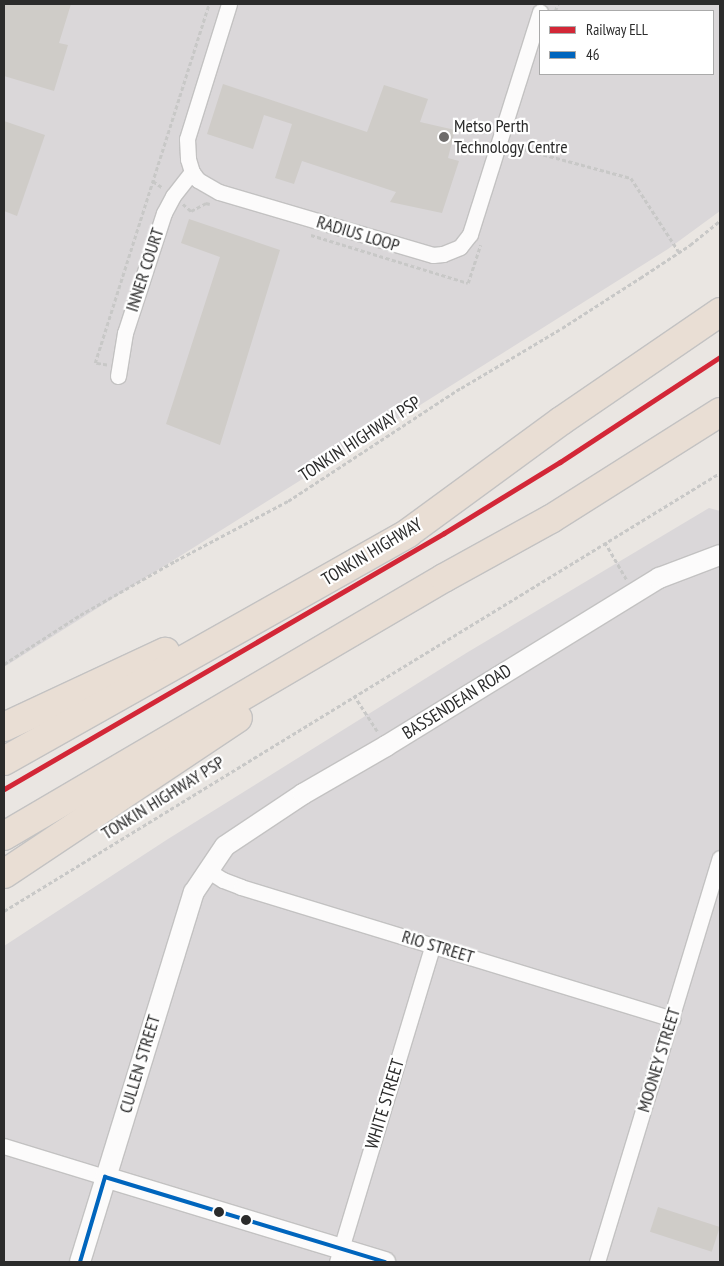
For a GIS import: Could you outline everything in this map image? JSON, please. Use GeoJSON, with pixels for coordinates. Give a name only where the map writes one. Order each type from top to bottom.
{"type":"FeatureCollection","features":[{"type":"Feature","properties":{"kind":"highway","name":"TONKIN HIGHWAY"},"geometry":{"type":"LineString","coordinates":[[4,761],[408,534],[561,421],[720,312]]}},
{"type":"Feature","properties":{"kind":"highway"},"geometry":{"type":"LineString","coordinates":[[4,836],[444,578],[551,519],[720,412]]}},
{"type":"Feature","properties":{"kind":"highway"},"geometry":{"type":"LineString","coordinates":[[4,727],[236,619],[390,529],[561,421]]}},
{"type":"Feature","properties":{"kind":"highway"},"geometry":{"type":"LineString","coordinates":[[4,874],[444,578]]}},
{"type":"Feature","properties":{"kind":"street"},"geometry":{"type":"LineString","coordinates":[[192,172],[188,159],[187,139],[229,4]]}},
{"type":"Feature","properties":{"kind":"street","name":"RADIUS LOOP"},"geometry":{"type":"LineString","coordinates":[[192,172],[207,187],[238,198],[421,253],[433,255],[450,252],[460,247],[470,234],[539,15]]}},
{"type":"Feature","properties":{"kind":"street","name":"INNER COURT"},"geometry":{"type":"LineString","coordinates":[[118,372],[124,333],[164,213],[173,196],[192,172]]}},
{"type":"Feature","properties":{"kind":"street","name":"BASSENDEAN ROAD"},"geometry":{"type":"LineString","coordinates":[[207,870],[225,846],[249,828],[659,578],[720,555]]}},
{"type":"Feature","properties":{"kind":"street","name":"MOONEY STREET"},"geometry":{"type":"LineString","coordinates":[[597,1262],[720,858]]}},
{"type":"Feature","properties":{"kind":"street","name":"RIO STREET"},"geometry":{"type":"LineString","coordinates":[[207,870],[223,880],[241,887],[672,1019]]}},
{"type":"Feature","properties":{"kind":"street","name":"CULLEN STREET"},"geometry":{"type":"LineString","coordinates":[[80,1262],[179,934],[194,892],[207,870]]}},
{"type":"Feature","properties":{"kind":"street","name":"WHITE STREET"},"geometry":{"type":"LineString","coordinates":[[339,1256],[433,946]]}},
{"type":"Feature","properties":{"kind":"street"},"geometry":{"type":"LineString","coordinates":[[4,1146],[106,1177],[339,1256],[385,1262]]}},
{"type":"Feature","properties":{"kind":"path"},"geometry":{"type":"LineString","coordinates":[[118,372],[95,363],[209,4]]}},
{"type":"Feature","properties":{"kind":"path"},"geometry":{"type":"LineString","coordinates":[[509,155],[515,137]]}},
{"type":"Feature","properties":{"kind":"path"},"geometry":{"type":"LineString","coordinates":[[512,146],[631,178],[679,252]]}},
{"type":"Feature","properties":{"kind":"path"},"geometry":{"type":"LineString","coordinates":[[191,211],[206,203],[215,206]]}},
{"type":"Feature","properties":{"kind":"path","name":"TONKIN HIGHWAY PSP"},"geometry":{"type":"LineString","coordinates":[[4,664],[88,610],[175,560],[288,501],[461,388],[562,328],[679,252],[720,221]]}},
{"type":"Feature","properties":{"kind":"path"},"geometry":{"type":"LineString","coordinates":[[309,234],[468,283],[483,238]]}},
{"type":"Feature","properties":{"kind":"path","name":"TONKIN HIGHWAY PSP"},"geometry":{"type":"LineString","coordinates":[[4,911],[354,695],[720,473]]}},
{"type":"Feature","properties":{"kind":"path"},"geometry":{"type":"LineString","coordinates":[[605,542],[634,593]]}},
{"type":"Feature","properties":{"kind":"path"},"geometry":{"type":"LineString","coordinates":[[354,695],[386,746]]}},
{"type":"Feature","properties":{"kind":"shaded area"},"geometry":{"type":"Polygon","coordinates":[[[4,4],[720,4],[720,211],[668,249],[4,667],[4,4]]]}},
{"type":"Feature","properties":{"kind":"shaded area"},"geometry":{"type":"Polygon","coordinates":[[[709,508],[720,511],[720,1262],[4,1262],[4,946],[168,839],[468,652],[709,508]]]}},
{"type":"Feature","properties":{"kind":"building"},"geometry":{"type":"Polygon","coordinates":[[[4,4],[71,4],[59,43],[68,45],[54,91],[4,76],[4,4]]]}},
{"type":"Feature","properties":{"kind":"building"},"geometry":{"type":"Polygon","coordinates":[[[223,84],[367,132],[384,85],[428,99],[420,122],[455,130],[448,158],[459,161],[442,213],[390,202],[396,192],[302,161],[294,184],[275,178],[292,124],[264,115],[253,149],[207,134],[223,84]]]}},
{"type":"Feature","properties":{"kind":"building"},"geometry":{"type":"Polygon","coordinates":[[[4,121],[45,135],[17,216],[4,211],[4,121]]]}},
{"type":"Feature","properties":{"kind":"building"},"geometry":{"type":"Polygon","coordinates":[[[189,219],[280,250],[220,445],[166,424],[220,257],[181,243],[189,219]]]}},
{"type":"Feature","properties":{"kind":"building"},"geometry":{"type":"Polygon","coordinates":[[[658,1207],[720,1227],[712,1252],[650,1232],[658,1207]]]}},
{"type":"Feature","properties":{"kind":"rail line","name":"ELL"},"geometry":{"type":"LineString","coordinates":[[4,789],[444,533],[560,462],[720,357]]}},
{"type":"Feature","properties":{"kind":"transit line","name":"46"},"geometry":{"type":"LineString","coordinates":[[105,1177],[385,1262]]}},
{"type":"Feature","properties":{"kind":"transit line","name":"46"},"geometry":{"type":"LineString","coordinates":[[80,1262],[105,1177]]}},
{"type":"Feature","properties":{"kind":"place","name":"Metso Perth Technology Centre"},"geometry":{"type":"Point","coordinates":[444,137]}}]}
